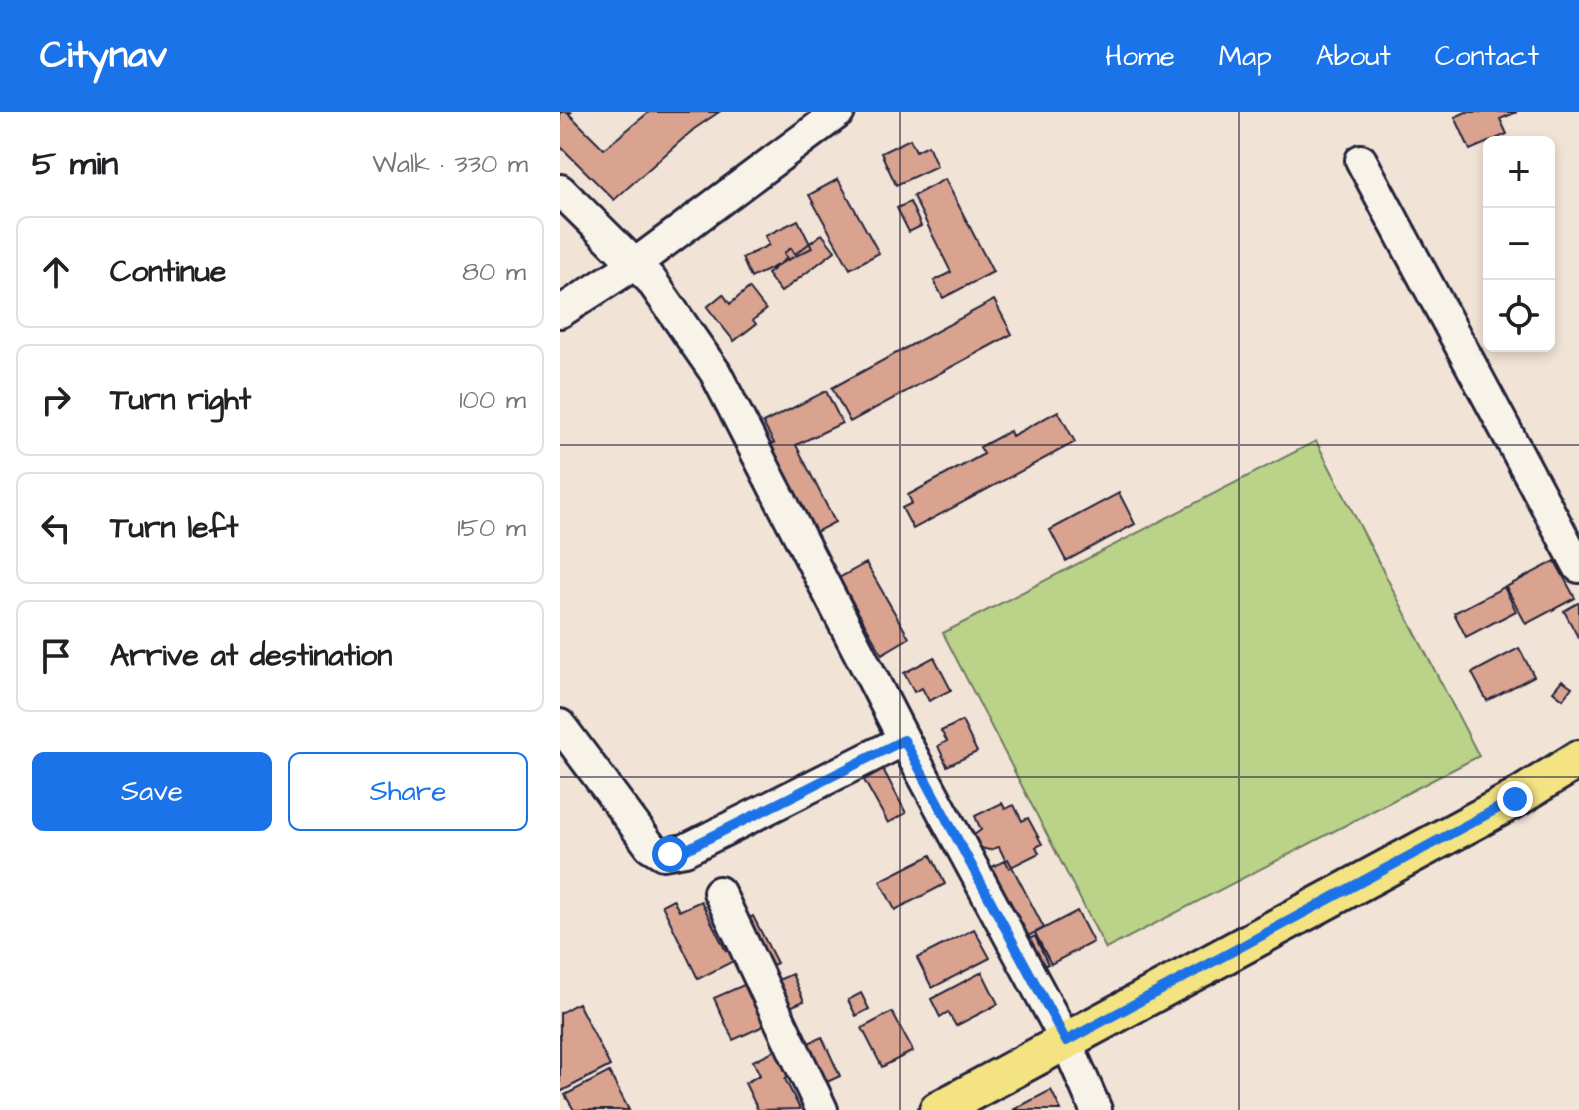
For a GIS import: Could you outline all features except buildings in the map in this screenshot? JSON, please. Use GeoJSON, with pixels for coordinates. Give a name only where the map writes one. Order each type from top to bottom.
{"type":"FeatureCollection","features":[{"type":"Feature","properties":{"kind":"main road"},"geometry":{"type":"LineString","coordinates":[[938,1110],[1515,799],[1579,759]]}},
{"type":"Feature","properties":{"kind":"street"},"geometry":{"type":"LineString","coordinates":[[560,312],[635,264],[832,114]]}},
{"type":"Feature","properties":{"kind":"street"},"geometry":{"type":"LineString","coordinates":[[1361,160],[1579,567]]}},
{"type":"Feature","properties":{"kind":"street"},"geometry":{"type":"LineString","coordinates":[[560,190],[635,264],[681,320],[715,372],[904,740],[1066,1041],[1096,1110]]}},
{"type":"Feature","properties":{"kind":"street"},"geometry":{"type":"LineString","coordinates":[[560,725],[650,846],[670,854],[685,850],[904,740]]}},
{"type":"Feature","properties":{"kind":"street"},"geometry":{"type":"LineString","coordinates":[[719,892],[822,1110]]}},
{"type":"Feature","properties":{"kind":"green space"},"geometry":{"type":"Polygon","coordinates":[[[1316,441],[1479,756],[1106,949],[943,633],[1316,441]]]}},
{"type":"Feature","properties":{"kind":"route"},"geometry":{"type":"LineString","coordinates":[[670,854],[685,850],[904,740],[1066,1041],[1515,799]]}}]}
